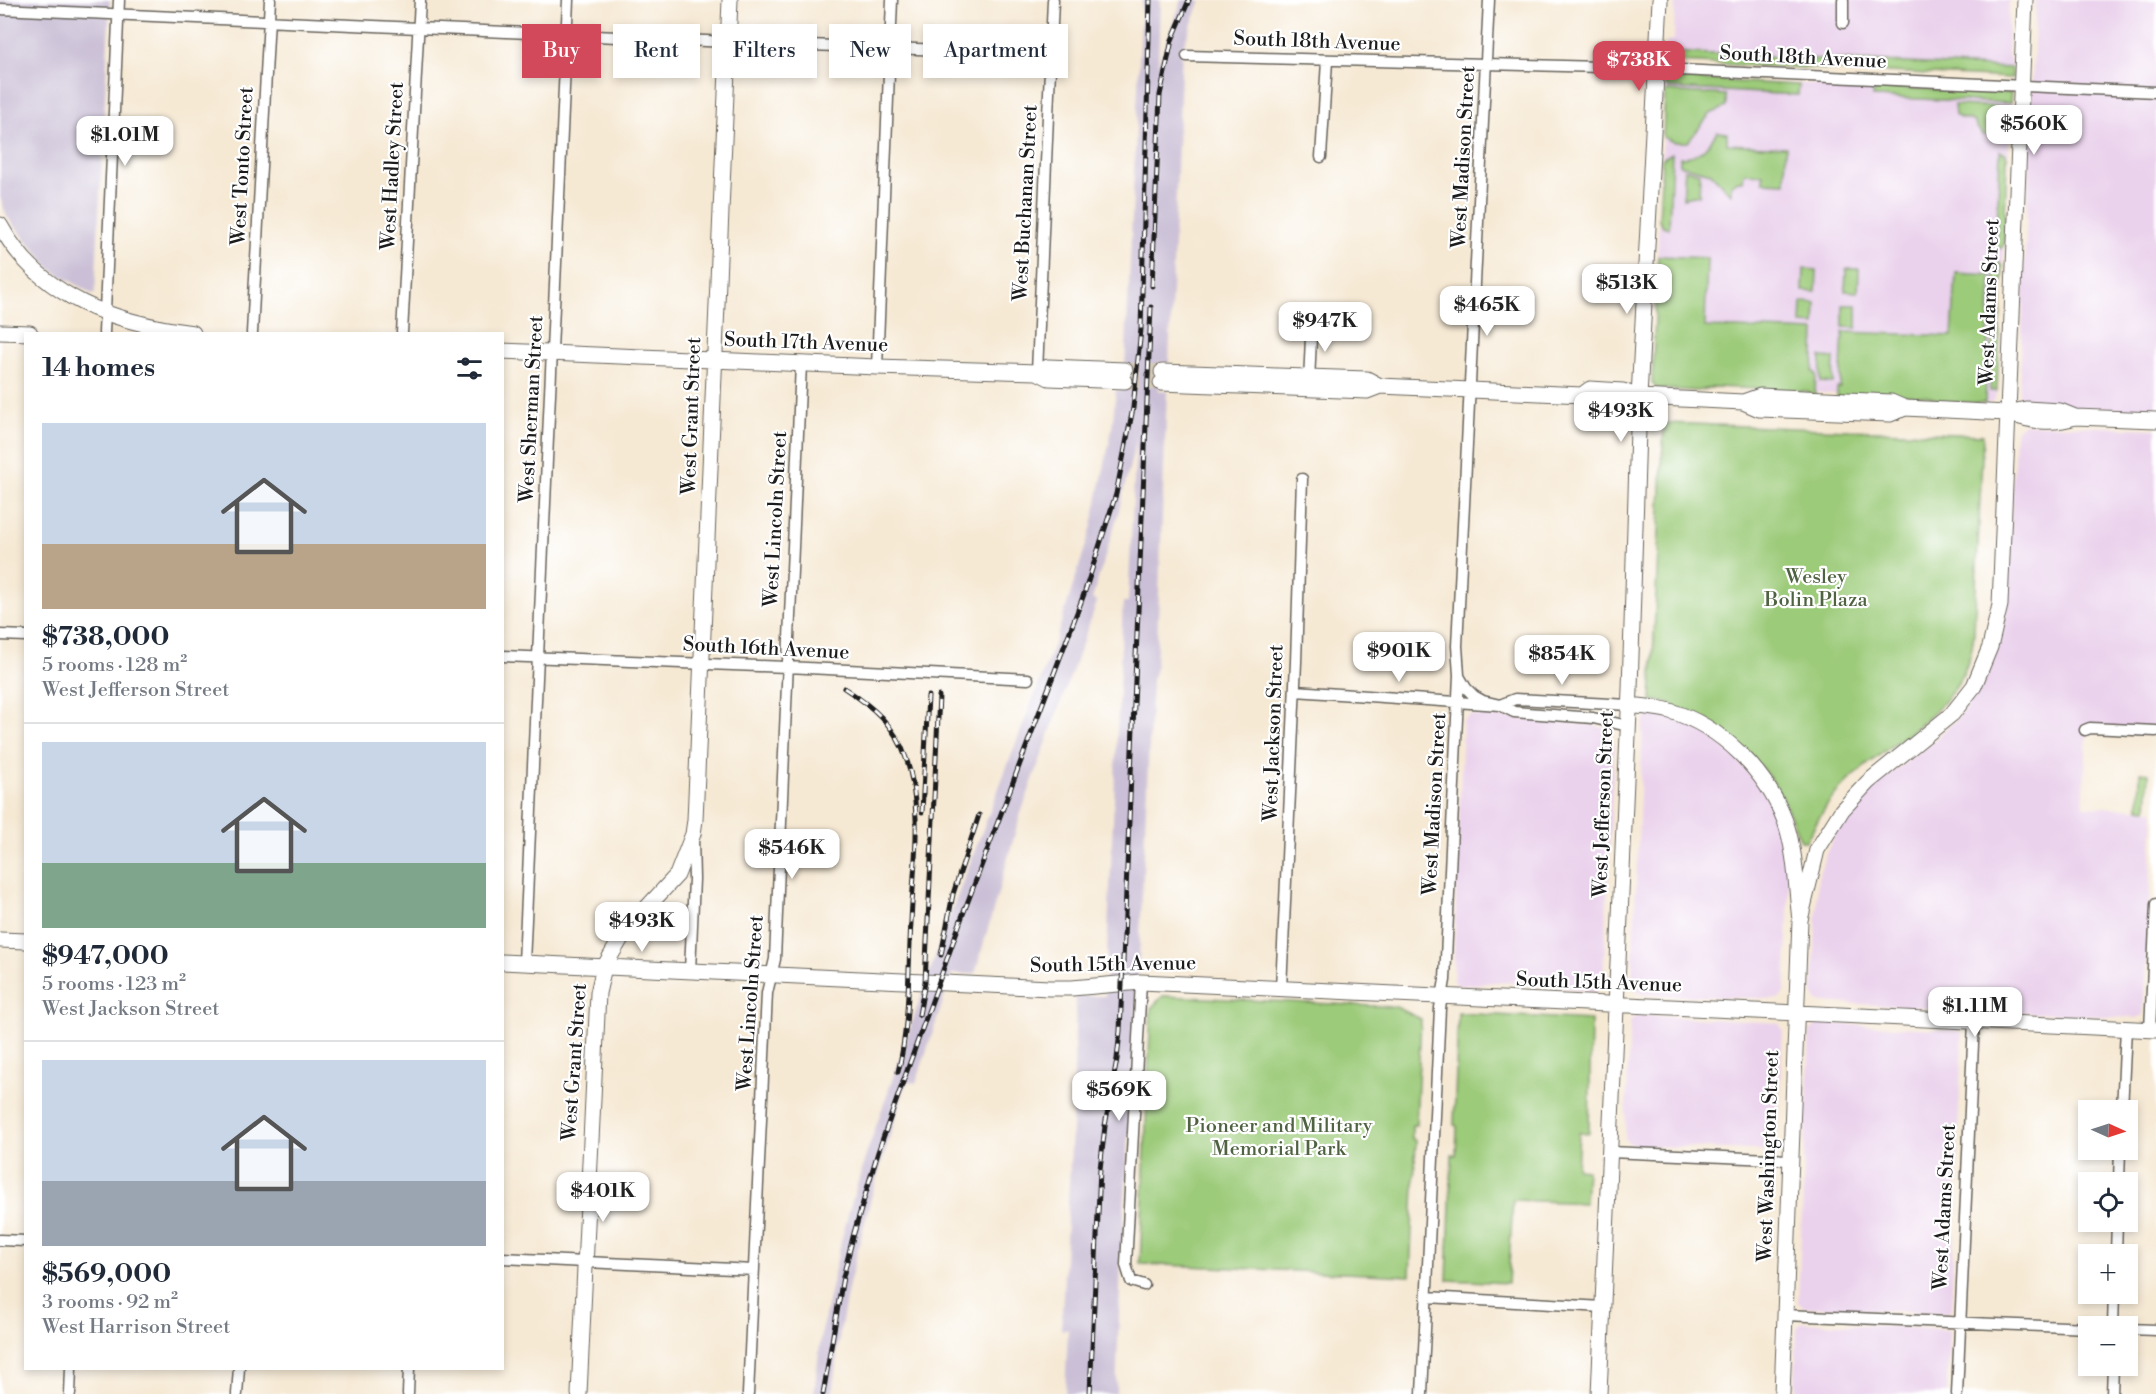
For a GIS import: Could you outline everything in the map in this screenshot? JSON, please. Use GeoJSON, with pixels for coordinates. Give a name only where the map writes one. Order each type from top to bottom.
{"type":"FeatureCollection","features":[{"type":"Feature","properties":{"kind":"main road","name":"West Grant Street"},"geometry":{"type":"LineString","coordinates":[[729,24],[730,0]]}},
{"type":"Feature","properties":{"kind":"main road","name":"West Jefferson Street"},"geometry":{"type":"LineString","coordinates":[[1599,1394],[1617,1005],[1640,397],[1660,0]]}},
{"type":"Feature","properties":{"kind":"main road","name":"West Adams Street"},"geometry":{"type":"LineString","coordinates":[[2000,605],[2025,0]]}},
{"type":"Feature","properties":{"kind":"main road","name":"West Grant Street"},"geometry":{"type":"LineString","coordinates":[[579,1394],[598,993],[604,967],[626,930],[677,874],[693,834],[727,78]]}},
{"type":"Feature","properties":{"kind":"main road"},"geometry":{"type":"LineString","coordinates":[[0,225],[27,262],[54,286],[75,300],[131,322],[187,332]]}},
{"type":"Feature","properties":{"kind":"main road"},"geometry":{"type":"LineString","coordinates":[[0,332],[24,333]]}},
{"type":"Feature","properties":{"kind":"main road","name":"South 17th Avenue"},"geometry":{"type":"LineString","coordinates":[[504,351],[1037,372],[1048,367],[1125,376]]}},
{"type":"Feature","properties":{"kind":"main road"},"geometry":{"type":"LineString","coordinates":[[1162,377],[1309,383],[1367,379],[1380,386],[1582,394],[1590,389],[1623,391],[1640,397],[1743,402],[1759,409],[1890,414],[1905,408],[2007,413],[2026,420],[2060,422],[2075,417],[2156,420]]}},
{"type":"Feature","properties":{"kind":"main road","name":"West Washington Street"},"geometry":{"type":"LineString","coordinates":[[1800,920],[1817,850],[1837,817],[1857,792],[1952,714],[1974,686],[1990,647],[2000,605]]}},
{"type":"Feature","properties":{"kind":"main road","name":"West Washington Street"},"geometry":{"type":"LineString","coordinates":[[1629,705],[1657,708],[1688,717],[1728,742],[1763,779],[1785,820],[1791,842],[1800,920],[1782,1394]]}},
{"type":"Feature","properties":{"kind":"main road"},"geometry":{"type":"LineString","coordinates":[[0,940],[24,941]]}},
{"type":"Feature","properties":{"kind":"main road","name":"South 15th Avenue"},"geometry":{"type":"LineString","coordinates":[[504,962],[1048,988],[1141,982],[2153,1030]]}},
{"type":"Feature","properties":{"kind":"street"},"geometry":{"type":"LineString","coordinates":[[104,332],[119,0]]}},
{"type":"Feature","properties":{"kind":"street","name":"West Tonto Street"},"geometry":{"type":"LineString","coordinates":[[252,332],[270,0]]}},
{"type":"Feature","properties":{"kind":"street","name":"West Hadley Street"},"geometry":{"type":"LineString","coordinates":[[402,332],[420,0]]}},
{"type":"Feature","properties":{"kind":"street","name":"West Sherman Street"},"geometry":{"type":"LineString","coordinates":[[567,24],[568,0]]}},
{"type":"Feature","properties":{"kind":"street"},"geometry":{"type":"LineString","coordinates":[[891,24],[892,0]]}},
{"type":"Feature","properties":{"kind":"street","name":"West Buchanan Street"},"geometry":{"type":"LineString","coordinates":[[1052,24],[1053,0]]}},
{"type":"Feature","properties":{"kind":"street","name":"West Madison Street"},"geometry":{"type":"LineString","coordinates":[[1422,1394],[1442,997],[1445,980],[1459,675],[1457,645],[1489,0]]}},
{"type":"Feature","properties":{"kind":"street"},"geometry":{"type":"LineString","coordinates":[[1843,0],[1843,23]]}},
{"type":"Feature","properties":{"kind":"street"},"geometry":{"type":"LineString","coordinates":[[0,9],[522,33]]}},
{"type":"Feature","properties":{"kind":"street"},"geometry":{"type":"LineString","coordinates":[[601,37],[712,41]]}},
{"type":"Feature","properties":{"kind":"street","name":"South 18th Avenue"},"geometry":{"type":"LineString","coordinates":[[1187,56],[1656,69],[2156,92]]}},
{"type":"Feature","properties":{"kind":"street"},"geometry":{"type":"LineString","coordinates":[[1321,157],[1327,61]]}},
{"type":"Feature","properties":{"kind":"street","name":"West Sherman Street"},"geometry":{"type":"LineString","coordinates":[[525,963],[564,78]]}},
{"type":"Feature","properties":{"kind":"street"},"geometry":{"type":"LineString","coordinates":[[877,367],[889,78]]}},
{"type":"Feature","properties":{"kind":"street","name":"West Buchanan Street"},"geometry":{"type":"LineString","coordinates":[[1037,372],[1050,78]]}},
{"type":"Feature","properties":{"kind":"street"},"geometry":{"type":"LineString","coordinates":[[1309,383],[1312,315]]}},
{"type":"Feature","properties":{"kind":"street","name":"West Lincoln Street"},"geometry":{"type":"LineString","coordinates":[[748,1394],[767,993],[775,948],[801,364]]}},
{"type":"Feature","properties":{"kind":"street","name":"West Jackson Street"},"geometry":{"type":"LineString","coordinates":[[1281,989],[1302,479]]}},
{"type":"Feature","properties":{"kind":"street"},"geometry":{"type":"LineString","coordinates":[[0,635],[24,636]]}},
{"type":"Feature","properties":{"kind":"street","name":"South 16th Avenue"},"geometry":{"type":"LineString","coordinates":[[504,656],[1028,679]]}},
{"type":"Feature","properties":{"kind":"street"},"geometry":{"type":"LineString","coordinates":[[1459,675],[1466,688],[1474,696],[1514,712],[1593,718],[1628,726]]}},
{"type":"Feature","properties":{"kind":"street"},"geometry":{"type":"LineString","coordinates":[[1295,691],[1500,705],[1515,699],[1629,705]]}},
{"type":"Feature","properties":{"kind":"street"},"geometry":{"type":"LineString","coordinates":[[2085,730],[2090,728],[2156,731]]}},
{"type":"Feature","properties":{"kind":"street","name":"West Grant Street"},"geometry":{"type":"LineString","coordinates":[[690,971],[694,879],[693,834]]}},
{"type":"Feature","properties":{"kind":"street"},"geometry":{"type":"LineString","coordinates":[[2153,1030],[2156,904]]}},
{"type":"Feature","properties":{"kind":"street"},"geometry":{"type":"LineString","coordinates":[[1141,982],[1126,1265],[1131,1281],[1144,1285]]}},
{"type":"Feature","properties":{"kind":"street","name":"West Adams Street"},"geometry":{"type":"LineString","coordinates":[[1957,1394],[1974,1022]]}},
{"type":"Feature","properties":{"kind":"street"},"geometry":{"type":"LineString","coordinates":[[2122,1100],[2126,1028]]}},
{"type":"Feature","properties":{"kind":"street"},"geometry":{"type":"LineString","coordinates":[[1610,1152],[1790,1160]]}},
{"type":"Feature","properties":{"kind":"street"},"geometry":{"type":"LineString","coordinates":[[0,1240],[24,1241]]}},
{"type":"Feature","properties":{"kind":"street"},"geometry":{"type":"LineString","coordinates":[[504,1258],[754,1270]]}},
{"type":"Feature","properties":{"kind":"street"},"geometry":{"type":"LineString","coordinates":[[1427,1297],[1603,1307]]}},
{"type":"Feature","properties":{"kind":"street"},"geometry":{"type":"LineString","coordinates":[[1785,1315],[2078,1328]]}},
{"type":"Feature","properties":{"kind":"street"},"geometry":{"type":"LineString","coordinates":[[2138,1329],[2156,1330]]}},
{"type":"Feature","properties":{"kind":"street"},"geometry":{"type":"LineString","coordinates":[[70,1394],[71,1370]]}},
{"type":"Feature","properties":{"kind":"street"},"geometry":{"type":"LineString","coordinates":[[237,1394],[239,1370]]}},
{"type":"Feature","properties":{"kind":"street"},"geometry":{"type":"LineString","coordinates":[[408,1394],[409,1370]]}},
{"type":"Feature","properties":{"kind":"street"},"geometry":{"type":"LineString","coordinates":[[2112,1394],[2113,1376]]}},
{"type":"Feature","properties":{"kind":"shaded area"},"geometry":{"type":"Polygon","coordinates":[[[0,0],[110,0],[95,294],[52,270],[7,217],[0,197],[0,0]]]}},
{"type":"Feature","properties":{"kind":"shaded area"},"geometry":{"type":"Polygon","coordinates":[[[1142,0],[1160,0],[1158,64],[1182,0],[1201,0],[1182,49],[1169,363],[1160,362],[1159,391],[1167,391],[1156,669],[1152,680],[1116,1394],[1065,1394],[1068,1329],[1061,1331],[1073,1111],[1076,996],[1105,996],[1123,602],[1128,602],[1136,440],[1118,514],[1092,599],[1097,602],[1020,816],[975,974],[952,974],[916,1083],[908,1081],[904,1091],[872,1194],[849,1284],[832,1394],[814,1394],[821,1335],[839,1250],[867,1152],[944,931],[1056,639],[1092,526],[1112,429],[1116,390],[1124,390],[1142,0]]]}},
{"type":"Feature","properties":{"kind":"shaded area"},"geometry":{"type":"Polygon","coordinates":[[[1675,0],[2009,0],[2007,54],[2012,62],[2012,78],[1672,62],[1666,55],[1667,42],[1674,40],[1675,0]]]}},
{"type":"Feature","properties":{"kind":"shaded area"},"geometry":{"type":"Polygon","coordinates":[[[2036,0],[2156,0],[2156,411],[2028,405],[2023,403],[2019,397],[2036,0]]]}},
{"type":"Feature","properties":{"kind":"shaded area"},"geometry":{"type":"Polygon","coordinates":[[[1672,78],[2011,93],[1997,391],[1994,401],[1989,403],[1951,402],[1925,396],[1893,395],[1872,398],[1805,391],[1715,387],[1697,391],[1661,389],[1654,386],[1652,382],[1665,92],[1666,82],[1672,78]]]}},
{"type":"Feature","properties":{"kind":"shaded area"},"geometry":{"type":"Polygon","coordinates":[[[2024,424],[2156,429],[2156,735],[2087,733],[2083,806],[2154,810],[2143,1015],[2137,1018],[1818,1002],[1813,994],[1818,878],[1836,832],[1873,788],[1935,740],[1958,718],[1976,695],[1989,671],[2000,640],[2007,609],[2015,436],[2016,430],[2024,424]]]}},
{"type":"Feature","properties":{"kind":"shaded area"},"geometry":{"type":"Polygon","coordinates":[[[1651,714],[1672,718],[1706,734],[1735,756],[1767,797],[1780,827],[1787,856],[1789,887],[1785,992],[1779,999],[1641,994],[1632,985],[1643,724],[1647,716],[1651,714]]]}},
{"type":"Feature","properties":{"kind":"shaded area"},"geometry":{"type":"Polygon","coordinates":[[[1470,715],[1593,725],[1605,729],[1610,734],[1614,747],[1603,982],[1598,991],[1544,984],[1496,982],[1459,986],[1453,981],[1463,721],[1470,715]]]}},
{"type":"Feature","properties":{"kind":"shaded area"},"geometry":{"type":"Polygon","coordinates":[[[1638,1015],[1779,1023],[1783,1031],[1776,1149],[1774,1151],[1634,1145],[1627,1142],[1625,1138],[1630,1023],[1638,1015]]]}},
{"type":"Feature","properties":{"kind":"shaded area"},"geometry":{"type":"Polygon","coordinates":[[[1819,1023],[1956,1030],[1962,1034],[1951,1309],[1947,1313],[1803,1307],[1798,1302],[1810,1032],[1819,1023]]]}},
{"type":"Feature","properties":{"kind":"shaded area"},"geometry":{"type":"Polygon","coordinates":[[[1802,1322],[1948,1330],[1950,1334],[1947,1394],[1795,1394],[1797,1328],[1802,1322]]]}},
{"type":"Feature","properties":{"kind":"green space"},"geometry":{"type":"Polygon","coordinates":[[[1667,53],[2012,68],[2012,78],[1675,62],[1668,58],[1667,53]]]}},
{"type":"Feature","properties":{"kind":"green space"},"geometry":{"type":"Polygon","coordinates":[[[1672,78],[1799,85],[1798,95],[1668,88],[1666,82],[1672,78]]]}},
{"type":"Feature","properties":{"kind":"green space"},"geometry":{"type":"Polygon","coordinates":[[[1874,87],[2011,93],[2010,103],[1873,97],[1874,87]]]}},
{"type":"Feature","properties":{"kind":"green space"},"geometry":{"type":"Polygon","coordinates":[[[1665,92],[1726,95],[1726,107],[1710,114],[1688,142],[1673,142],[1663,137],[1665,92]]]}},
{"type":"Feature","properties":{"kind":"green space"},"geometry":{"type":"Polygon","coordinates":[[[1954,105],[2010,107],[2007,133],[2003,136],[1982,135],[1973,121],[1955,115],[1954,105]]]}},
{"type":"Feature","properties":{"kind":"green space"},"geometry":{"type":"Polygon","coordinates":[[[1717,132],[1727,133],[1727,144],[1786,147],[1785,183],[1763,182],[1763,174],[1744,173],[1743,181],[1731,185],[1731,194],[1711,173],[1680,165],[1680,157],[1698,153],[1710,143],[1717,132]]]}},
{"type":"Feature","properties":{"kind":"green space"},"geometry":{"type":"Polygon","coordinates":[[[2000,151],[2007,157],[2004,245],[1996,249],[2000,151]]]}},
{"type":"Feature","properties":{"kind":"green space"},"geometry":{"type":"Polygon","coordinates":[[[1672,153],[1669,228],[1663,226],[1659,220],[1662,159],[1672,153]]]}},
{"type":"Feature","properties":{"kind":"green space"},"geometry":{"type":"Polygon","coordinates":[[[1685,169],[1700,173],[1699,195],[1683,198],[1685,169]]]}},
{"type":"Feature","properties":{"kind":"green space"},"geometry":{"type":"Polygon","coordinates":[[[1658,256],[1707,258],[1705,327],[1815,331],[1813,372],[1816,373],[1815,396],[1805,391],[1715,387],[1697,391],[1656,388],[1652,382],[1658,256]]]}},
{"type":"Feature","properties":{"kind":"green space"},"geometry":{"type":"Polygon","coordinates":[[[1995,262],[2003,266],[1997,391],[1990,391],[1995,262]]]}},
{"type":"Feature","properties":{"kind":"green space"},"geometry":{"type":"Polygon","coordinates":[[[1804,269],[1817,270],[1816,292],[1803,291],[1804,269]]]}},
{"type":"Feature","properties":{"kind":"green space"},"geometry":{"type":"Polygon","coordinates":[[[1846,269],[1859,269],[1858,292],[1845,291],[1846,269]]]}},
{"type":"Feature","properties":{"kind":"green space"},"geometry":{"type":"Polygon","coordinates":[[[1956,273],[1991,275],[1985,403],[1951,402],[1925,396],[1837,397],[1837,388],[1840,388],[1843,332],[1952,336],[1956,273]]]}},
{"type":"Feature","properties":{"kind":"green space"},"geometry":{"type":"Polygon","coordinates":[[[1802,302],[1816,303],[1815,325],[1801,324],[1802,302]]]}},
{"type":"Feature","properties":{"kind":"green space"},"geometry":{"type":"Polygon","coordinates":[[[1843,305],[1857,305],[1857,328],[1843,327],[1843,305]]]}},
{"type":"Feature","properties":{"kind":"green space"},"geometry":{"type":"Polygon","coordinates":[[[1821,357],[1834,358],[1833,383],[1820,382],[1821,357]]]}},
{"type":"Feature","properties":{"kind":"green space","name":"Wesley Bolin Plaza"},"geometry":{"type":"Polygon","coordinates":[[[1664,423],[1983,435],[1974,632],[1969,659],[1958,682],[1944,702],[1926,720],[1864,767],[1839,790],[1806,841],[1801,841],[1783,799],[1773,782],[1751,755],[1669,703],[1651,700],[1664,423]]]}},
{"type":"Feature","properties":{"kind":"green space"},"geometry":{"type":"Polygon","coordinates":[[[2140,772],[2149,773],[2147,809],[2139,808],[2140,772]]]}},
{"type":"Feature","properties":{"kind":"green space","name":"Pioneer and Military Memorial Park"},"geometry":{"type":"Polygon","coordinates":[[[1163,996],[1396,1007],[1421,1019],[1416,1125],[1412,1125],[1412,1139],[1416,1140],[1410,1276],[1140,1264],[1151,1008],[1163,996]]]}},
{"type":"Feature","properties":{"kind":"green space"},"geometry":{"type":"Polygon","coordinates":[[[1458,1013],[1591,1020],[1589,1133],[1579,1133],[1577,1169],[1587,1170],[1585,1203],[1513,1200],[1508,1283],[1447,1280],[1452,1155],[1456,1155],[1457,1126],[1454,1125],[1458,1013]]]}},
{"type":"Feature","properties":{"kind":"tunnel"},"geometry":{"type":"LineString","coordinates":[[1125,370],[1162,372]]}},
{"type":"Feature","properties":{"kind":"tunnel"},"geometry":{"type":"LineString","coordinates":[[1125,381],[1161,383]]}},
{"type":"Feature","properties":{"kind":"railway"},"geometry":{"type":"LineString","coordinates":[[823,1394],[843,1277],[878,1152],[962,917],[1084,594],[1116,494],[1133,408],[1141,329],[1150,0]]}},
{"type":"Feature","properties":{"kind":"railway"},"geometry":{"type":"LineString","coordinates":[[1152,286],[1160,95],[1172,40],[1189,0]]}},
{"type":"Feature","properties":{"kind":"railway"},"geometry":{"type":"LineString","coordinates":[[1090,1394],[1100,1169],[1120,1031],[1151,307]]}},
{"type":"Feature","properties":{"kind":"railway"},"geometry":{"type":"LineString","coordinates":[[844,688],[873,709],[896,736],[906,758],[915,798],[916,839],[908,997],[905,1035],[898,1072]]}},
{"type":"Feature","properties":{"kind":"railway"},"geometry":{"type":"LineString","coordinates":[[922,812],[928,696]]}},
{"type":"Feature","properties":{"kind":"railway"},"geometry":{"type":"LineString","coordinates":[[919,1015],[925,982],[939,696]]}},
{"type":"Feature","properties":{"kind":"railway"},"geometry":{"type":"LineString","coordinates":[[941,955],[953,894],[979,815]]}}]}
